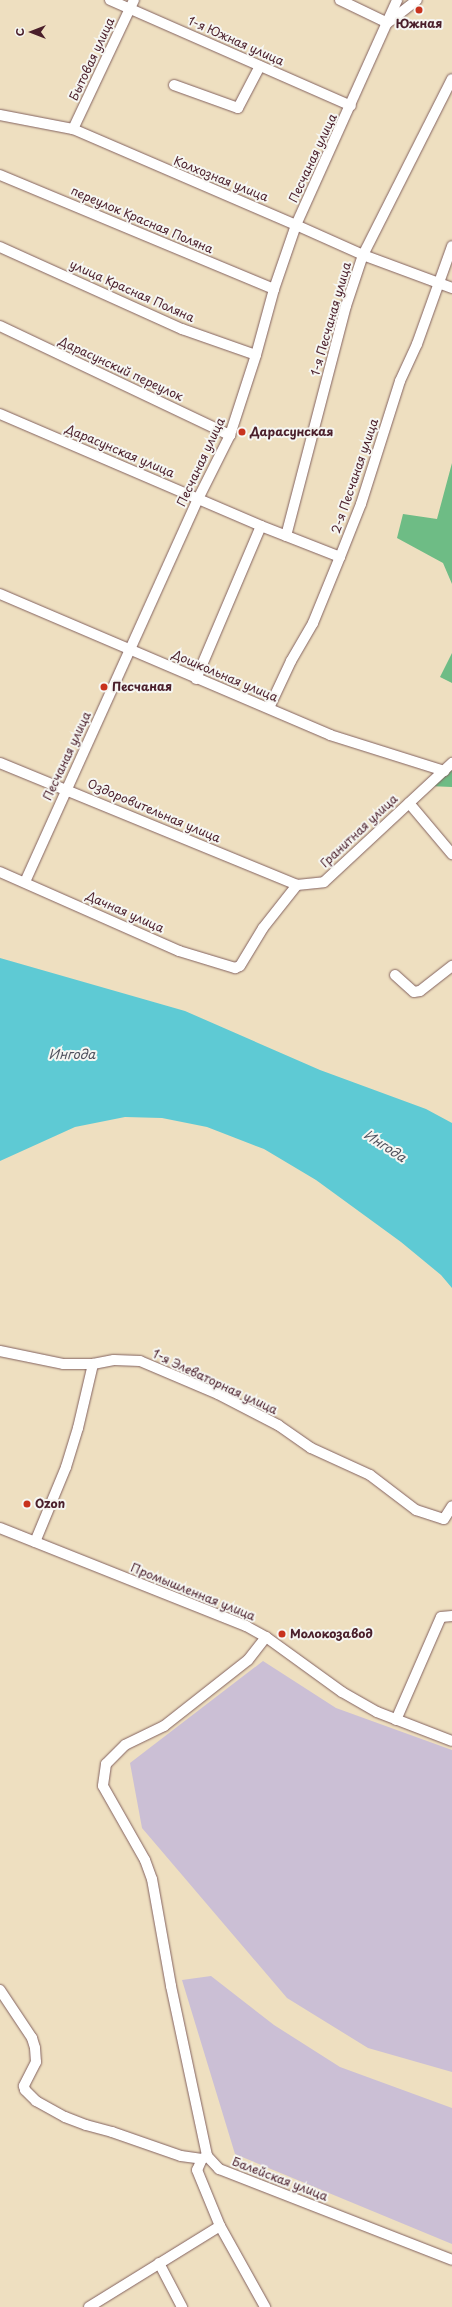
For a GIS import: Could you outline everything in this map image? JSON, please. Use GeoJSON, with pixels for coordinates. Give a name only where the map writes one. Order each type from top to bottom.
{"type":"FeatureCollection","features":[{"type":"Feature","properties":{"kind":"street","name":"1-я Южная улица"},"geometry":{"type":"LineString","coordinates":[[110,0],[132,4],[260,66],[351,106]]}},
{"type":"Feature","properties":{"kind":"street"},"geometry":{"type":"LineString","coordinates":[[340,0],[388,22],[417,0]]}},
{"type":"Feature","properties":{"kind":"street","name":"Песчаная улица"},"geometry":{"type":"LineString","coordinates":[[25,882],[198,499],[230,435],[256,354],[274,289],[296,224],[351,106],[397,0]]}},
{"type":"Feature","properties":{"kind":"street","name":"Бытовая улица"},"geometry":{"type":"LineString","coordinates":[[73,130],[132,4]]}},
{"type":"Feature","properties":{"kind":"street"},"geometry":{"type":"LineString","coordinates":[[174,85],[238,108],[260,66]]}},
{"type":"Feature","properties":{"kind":"street","name":"1-я Песчаная улица"},"geometry":{"type":"LineString","coordinates":[[286,536],[346,306],[363,255],[452,78]]}},
{"type":"Feature","properties":{"kind":"street","name":"Колхозная улица"},"geometry":{"type":"LineString","coordinates":[[0,115],[73,130],[296,224],[363,255],[452,288]]}},
{"type":"Feature","properties":{"kind":"street","name":"переулок Красная Поляна"},"geometry":{"type":"LineString","coordinates":[[0,175],[274,289]]}},
{"type":"Feature","properties":{"kind":"street","name":"2-я Песчаная улица"},"geometry":{"type":"LineString","coordinates":[[269,708],[291,661],[313,623],[361,504],[400,382],[440,284],[452,246]]}},
{"type":"Feature","properties":{"kind":"street","name":"улица Красная Поляна"},"geometry":{"type":"LineString","coordinates":[[0,247],[182,329],[256,354]]}},
{"type":"Feature","properties":{"kind":"street","name":"Дарасунский переулок"},"geometry":{"type":"LineString","coordinates":[[0,326],[230,435]]}},
{"type":"Feature","properties":{"kind":"street","name":"Дарасунская улица"},"geometry":{"type":"LineString","coordinates":[[0,414],[261,526],[340,557]]}},
{"type":"Feature","properties":{"kind":"street"},"geometry":{"type":"LineString","coordinates":[[196,679],[261,526]]}},
{"type":"Feature","properties":{"kind":"street","name":"Дошкольная улица"},"geometry":{"type":"LineString","coordinates":[[0,594],[330,735],[444,771]]}},
{"type":"Feature","properties":{"kind":"street","name":"Оздоровительная улица"},"geometry":{"type":"LineString","coordinates":[[0,763],[66,789],[297,886]]}},
{"type":"Feature","properties":{"kind":"street","name":"Гранитная улица"},"geometry":{"type":"LineString","coordinates":[[297,886],[324,882],[452,763]]}},
{"type":"Feature","properties":{"kind":"street"},"geometry":{"type":"LineString","coordinates":[[409,803],[452,854]]}},
{"type":"Feature","properties":{"kind":"street","name":"Дачная улица"},"geometry":{"type":"LineString","coordinates":[[0,872],[179,951],[236,968],[240,966],[263,928],[297,886]]}},
{"type":"Feature","properties":{"kind":"street"},"geometry":{"type":"LineString","coordinates":[[395,975],[414,992],[420,991],[452,966]]}},
{"type":"Feature","properties":{"kind":"street","name":"1-я Элеваторная улица"},"geometry":{"type":"LineString","coordinates":[[0,1351],[63,1364],[93,1364],[114,1360],[140,1361],[218,1394],[278,1425],[311,1448],[370,1475],[416,1510],[444,1518],[452,1506]]}},
{"type":"Feature","properties":{"kind":"street"},"geometry":{"type":"LineString","coordinates":[[35,1542],[66,1467],[78,1428],[93,1364]]}},
{"type":"Feature","properties":{"kind":"street","name":"Промышленная улица"},"geometry":{"type":"LineString","coordinates":[[0,1528],[246,1626],[266,1637],[342,1692],[377,1712],[452,1741]]}},
{"type":"Feature","properties":{"kind":"street"},"geometry":{"type":"LineString","coordinates":[[396,1720],[441,1617],[452,1616]]}},
{"type":"Feature","properties":{"kind":"street"},"geometry":{"type":"LineString","coordinates":[[265,2307],[220,2226],[197,2170],[204,2157],[172,1994],[152,1879],[145,1860],[103,1786],[106,1764],[125,1745],[164,1726],[248,1660],[266,1637]]}},
{"type":"Feature","properties":{"kind":"street"},"geometry":{"type":"LineString","coordinates":[[0,1990],[32,2038],[35,2048],[36,2062],[24,2086],[25,2090],[36,2101],[64,2116],[86,2125],[112,2132],[181,2156],[204,2157]]}},
{"type":"Feature","properties":{"kind":"street","name":"Балейская улица"},"geometry":{"type":"LineString","coordinates":[[204,2157],[219,2169],[452,2260]]}},
{"type":"Feature","properties":{"kind":"street"},"geometry":{"type":"LineString","coordinates":[[89,2307],[220,2226]]}},
{"type":"Feature","properties":{"kind":"street"},"geometry":{"type":"LineString","coordinates":[[159,2263],[182,2307]]}},
{"type":"Feature","properties":{"kind":"shaded area"},"geometry":{"type":"Polygon","coordinates":[[[263,1661],[336,1708],[452,1750],[452,2072],[368,2048],[287,1998],[142,1828],[130,1763],[263,1661]]]}},
{"type":"Feature","properties":{"kind":"shaded area"},"geometry":{"type":"Polygon","coordinates":[[[211,1976],[274,2025],[340,2067],[452,2108],[452,2244],[235,2154],[182,1980],[211,1976]]]}},
{"type":"Feature","properties":{"kind":"green space"},"geometry":{"type":"Polygon","coordinates":[[[452,463],[452,584],[443,563],[397,538],[403,514],[437,519],[452,463]]]}},
{"type":"Feature","properties":{"kind":"green space"},"geometry":{"type":"Polygon","coordinates":[[[452,653],[452,683],[440,677],[452,653]]]}},
{"type":"Feature","properties":{"kind":"green space"},"geometry":{"type":"Polygon","coordinates":[[[452,763],[452,787],[428,786],[452,763]]]}},
{"type":"Feature","properties":{"kind":"water","name":"Ингода"},"geometry":{"type":"Polygon","coordinates":[[[0,958],[185,1011],[320,1070],[426,1109],[452,1123],[452,1288],[441,1275],[401,1242],[316,1180],[264,1149],[207,1127],[162,1118],[125,1117],[75,1127],[0,1161],[0,958]]]}},
{"type":"Feature","properties":{"kind":"place","name":"Южная"},"geometry":{"type":"Point","coordinates":[419,10]}},
{"type":"Feature","properties":{"kind":"place","name":"Дарасунская"},"geometry":{"type":"Point","coordinates":[242,432]}},
{"type":"Feature","properties":{"kind":"place","name":"Песчаная"},"geometry":{"type":"Point","coordinates":[104,687]}},
{"type":"Feature","properties":{"kind":"place","name":"Ozon"},"geometry":{"type":"Point","coordinates":[27,1504]}},
{"type":"Feature","properties":{"kind":"place","name":"Молокозавод"},"geometry":{"type":"Point","coordinates":[282,1634]}}]}
